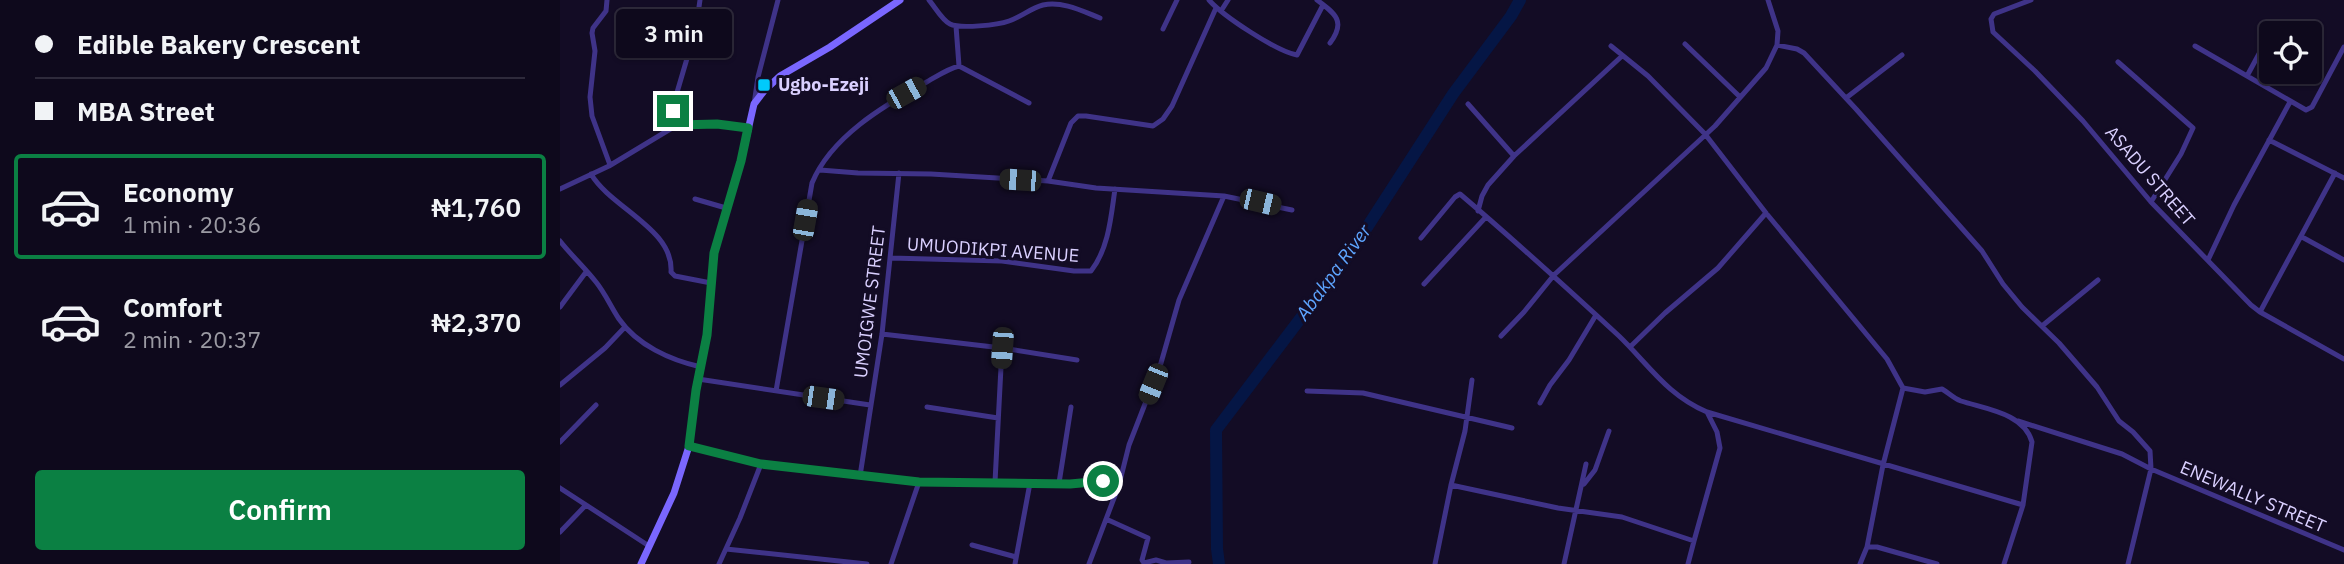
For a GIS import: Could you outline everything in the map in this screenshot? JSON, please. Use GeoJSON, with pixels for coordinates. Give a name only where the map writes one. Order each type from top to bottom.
{"type":"FeatureCollection","features":[{"type":"Feature","properties":{"kind":"main road"},"geometry":{"type":"LineString","coordinates":[[641,564],[674,493],[689,446],[707,335],[714,253],[741,161],[754,104],[780,76],[830,47],[900,0]]}},
{"type":"Feature","properties":{"kind":"street"},"geometry":{"type":"LineString","coordinates":[[607,0],[606,11],[593,28],[594,64],[590,97],[592,116],[610,165]]}},
{"type":"Feature","properties":{"kind":"street"},"geometry":{"type":"LineString","coordinates":[[677,125],[673,106],[696,28],[700,0]]}},
{"type":"Feature","properties":{"kind":"street"},"geometry":{"type":"LineString","coordinates":[[754,104],[758,77],[778,0]]}},
{"type":"Feature","properties":{"kind":"street"},"geometry":{"type":"LineString","coordinates":[[929,0],[948,23],[956,26],[999,24],[1041,5],[1069,6],[1100,18]]}},
{"type":"Feature","properties":{"kind":"street"},"geometry":{"type":"LineString","coordinates":[[1069,6],[1075,0]]}},
{"type":"Feature","properties":{"kind":"street"},"geometry":{"type":"LineString","coordinates":[[1163,29],[1177,0]]}},
{"type":"Feature","properties":{"kind":"street"},"geometry":{"type":"LineString","coordinates":[[1209,0],[1218,10],[1297,55],[1323,5]]}},
{"type":"Feature","properties":{"kind":"street"},"geometry":{"type":"LineString","coordinates":[[1048,181],[1071,123],[1078,116],[1153,126],[1163,119],[1172,106],[1218,10],[1228,0]]}},
{"type":"Feature","properties":{"kind":"street"},"geometry":{"type":"LineString","coordinates":[[1317,0],[1332,12],[1339,24],[1339,31],[1330,43]]}},
{"type":"Feature","properties":{"kind":"street"},"geometry":{"type":"LineString","coordinates":[[1501,336],[1554,275],[1705,134],[1766,68],[1777,46],[1778,31],[1768,0]]}},
{"type":"Feature","properties":{"kind":"street","name":"ASADU STREET"},"geometry":{"type":"LineString","coordinates":[[2031,0],[1994,14],[1991,19],[1993,33],[2035,71],[2083,121],[2151,202],[2260,313],[2344,359]]}},
{"type":"Feature","properties":{"kind":"street"},"geometry":{"type":"LineString","coordinates":[[956,26],[960,66]]}},
{"type":"Feature","properties":{"kind":"street"},"geometry":{"type":"LineString","coordinates":[[1685,44],[1739,96]]}},
{"type":"Feature","properties":{"kind":"street"},"geometry":{"type":"LineString","coordinates":[[1611,46],[1648,76],[1705,134],[1766,213],[1887,359],[1902,388],[1867,547],[1860,564]]}},
{"type":"Feature","properties":{"kind":"street"},"geometry":{"type":"LineString","coordinates":[[1777,46],[1797,49],[1804,53],[1846,98],[1982,251],[2003,284],[2079,365],[2119,421],[2150,451],[2151,469],[2128,564]]}},
{"type":"Feature","properties":{"kind":"street"},"geometry":{"type":"LineString","coordinates":[[2195,46],[2306,110],[2312,107],[2344,47]]}},
{"type":"Feature","properties":{"kind":"street"},"geometry":{"type":"LineString","coordinates":[[2246,76],[2259,53]]}},
{"type":"Feature","properties":{"kind":"street"},"geometry":{"type":"LineString","coordinates":[[1846,98],[1902,55]]}},
{"type":"Feature","properties":{"kind":"street"},"geometry":{"type":"LineString","coordinates":[[1478,211],[1488,185],[1514,156],[1622,56]]}},
{"type":"Feature","properties":{"kind":"street"},"geometry":{"type":"LineString","coordinates":[[2118,62],[2193,128],[2181,154],[2151,202]]}},
{"type":"Feature","properties":{"kind":"street"},"geometry":{"type":"LineString","coordinates":[[960,66],[1029,103]]}},
{"type":"Feature","properties":{"kind":"street"},"geometry":{"type":"LineString","coordinates":[[776,391],[810,194],[817,173],[848,134],[863,121],[906,93],[960,66]]}},
{"type":"Feature","properties":{"kind":"street"},"geometry":{"type":"LineString","coordinates":[[2208,260],[2234,205],[2290,102]]}},
{"type":"Feature","properties":{"kind":"street"},"geometry":{"type":"LineString","coordinates":[[1468,104],[1514,156]]}},
{"type":"Feature","properties":{"kind":"street"},"geometry":{"type":"LineString","coordinates":[[560,189],[610,165],[677,125],[717,124],[748,128]]}},
{"type":"Feature","properties":{"kind":"street"},"geometry":{"type":"LineString","coordinates":[[2269,139],[2344,178]]}},
{"type":"Feature","properties":{"kind":"street"},"geometry":{"type":"LineString","coordinates":[[817,173],[899,173],[1048,181],[1153,193],[1224,197],[1292,210]]}},
{"type":"Feature","properties":{"kind":"street","name":"UMOIGWE STREET"},"geometry":{"type":"LineString","coordinates":[[860,476],[882,334],[899,173]]}},
{"type":"Feature","properties":{"kind":"street"},"geometry":{"type":"LineString","coordinates":[[2260,313],[2335,173]]}},
{"type":"Feature","properties":{"kind":"street"},"geometry":{"type":"LineString","coordinates":[[591,174],[605,192],[652,230],[671,260],[671,272],[675,276],[711,283]]}},
{"type":"Feature","properties":{"kind":"street","name":"UMUODIKPI AVENUE"},"geometry":{"type":"LineString","coordinates":[[891,258],[978,260],[1091,271],[1100,260],[1109,230],[1115,189]]}},
{"type":"Feature","properties":{"kind":"street"},"geometry":{"type":"LineString","coordinates":[[1421,238],[1458,194],[1554,275],[1683,401],[1707,412],[2023,505]]}},
{"type":"Feature","properties":{"kind":"street"},"geometry":{"type":"LineString","coordinates":[[1088,564],[1119,485],[1129,445],[1161,363],[1179,300],[1224,197]]}},
{"type":"Feature","properties":{"kind":"street"},"geometry":{"type":"LineString","coordinates":[[695,199],[726,208]]}},
{"type":"Feature","properties":{"kind":"street"},"geometry":{"type":"LineString","coordinates":[[1630,347],[1718,268],[1766,213]]}},
{"type":"Feature","properties":{"kind":"street"},"geometry":{"type":"LineString","coordinates":[[1423,284],[1485,218]]}},
{"type":"Feature","properties":{"kind":"street"},"geometry":{"type":"LineString","coordinates":[[2302,237],[2344,260]]}},
{"type":"Feature","properties":{"kind":"street"},"geometry":{"type":"LineString","coordinates":[[560,241],[601,289],[625,327],[653,349],[701,367]]}},
{"type":"Feature","properties":{"kind":"street"},"geometry":{"type":"LineString","coordinates":[[560,307],[586,272]]}},
{"type":"Feature","properties":{"kind":"street"},"geometry":{"type":"LineString","coordinates":[[2042,326],[2098,280]]}},
{"type":"Feature","properties":{"kind":"street"},"geometry":{"type":"LineString","coordinates":[[1540,403],[1596,315]]}},
{"type":"Feature","properties":{"kind":"street"},"geometry":{"type":"LineString","coordinates":[[560,385],[605,348],[625,327]]}},
{"type":"Feature","properties":{"kind":"street"},"geometry":{"type":"LineString","coordinates":[[882,334],[1077,360]]}},
{"type":"Feature","properties":{"kind":"street"},"geometry":{"type":"LineString","coordinates":[[995,482],[1002,348]]}},
{"type":"Feature","properties":{"kind":"street"},"geometry":{"type":"LineString","coordinates":[[698,379],[870,405]]}},
{"type":"Feature","properties":{"kind":"street"},"geometry":{"type":"LineString","coordinates":[[1435,564],[1460,452],[1472,380]]}},
{"type":"Feature","properties":{"kind":"street","name":"ENEWALLY STREET"},"geometry":{"type":"LineString","coordinates":[[1902,388],[1924,392],[1942,390],[1958,400],[2122,454],[2151,469],[2344,550]]}},
{"type":"Feature","properties":{"kind":"street"},"geometry":{"type":"LineString","coordinates":[[1307,391],[1363,393],[1512,428]]}},
{"type":"Feature","properties":{"kind":"street"},"geometry":{"type":"LineString","coordinates":[[560,442],[596,405]]}},
{"type":"Feature","properties":{"kind":"street"},"geometry":{"type":"LineString","coordinates":[[927,407],[998,418]]}},
{"type":"Feature","properties":{"kind":"street"},"geometry":{"type":"LineString","coordinates":[[1059,483],[1071,407]]}},
{"type":"Feature","properties":{"kind":"street"},"geometry":{"type":"LineString","coordinates":[[1688,564],[1720,448],[1717,432],[1707,412]]}},
{"type":"Feature","properties":{"kind":"street"},"geometry":{"type":"LineString","coordinates":[[2004,564],[2023,505],[2032,442],[2029,433],[2018,421]]}},
{"type":"Feature","properties":{"kind":"street"},"geometry":{"type":"LineString","coordinates":[[1582,486],[1595,470],[1609,431]]}},
{"type":"Feature","properties":{"kind":"street"},"geometry":{"type":"LineString","coordinates":[[689,446],[761,464],[919,482],[1103,481],[1119,485]]}},
{"type":"Feature","properties":{"kind":"street"},"geometry":{"type":"LineString","coordinates":[[719,564],[761,464]]}},
{"type":"Feature","properties":{"kind":"street"},"geometry":{"type":"LineString","coordinates":[[1564,564],[1586,464]]}},
{"type":"Feature","properties":{"kind":"street"},"geometry":{"type":"LineString","coordinates":[[891,564],[919,482]]}},
{"type":"Feature","properties":{"kind":"street"},"geometry":{"type":"LineString","coordinates":[[972,545],[1015,561],[1030,483]]}},
{"type":"Feature","properties":{"kind":"street"},"geometry":{"type":"LineString","coordinates":[[1451,485],[1501,497],[1622,517],[1693,541]]}},
{"type":"Feature","properties":{"kind":"street"},"geometry":{"type":"LineString","coordinates":[[560,488],[649,546]]}},
{"type":"Feature","properties":{"kind":"street"},"geometry":{"type":"LineString","coordinates":[[560,532],[585,506]]}},
{"type":"Feature","properties":{"kind":"street"},"geometry":{"type":"LineString","coordinates":[[1106,519],[1148,538],[1142,560],[1144,563],[1157,560],[1166,563],[1189,562]]}},
{"type":"Feature","properties":{"kind":"street"},"geometry":{"type":"LineString","coordinates":[[1867,547],[1877,547],[1937,564]]}},
{"type":"Feature","properties":{"kind":"street"},"geometry":{"type":"LineString","coordinates":[[726,549],[867,564]]}},
{"type":"Feature","properties":{"kind":"street"},"geometry":{"type":"LineString","coordinates":[[810,564],[812,557]]}},
{"type":"Feature","properties":{"kind":"waterway","name":"Abakpa River"},"geometry":{"type":"LineString","coordinates":[[1219,564],[1216,430],[1353,249],[1453,94],[1520,0]]}},
{"type":"Feature","properties":{"kind":"place","name":"Ugbo-Ezeji"},"geometry":{"type":"Point","coordinates":[764,85]}},
{"type":"Feature","properties":{"kind":"route"},"geometry":{"type":"LineString","coordinates":[[673,111],[677,125],[717,124],[748,128],[714,253],[707,335],[690,426],[689,446],[761,464],[919,482],[1070,484],[1103,481]]}}]}
